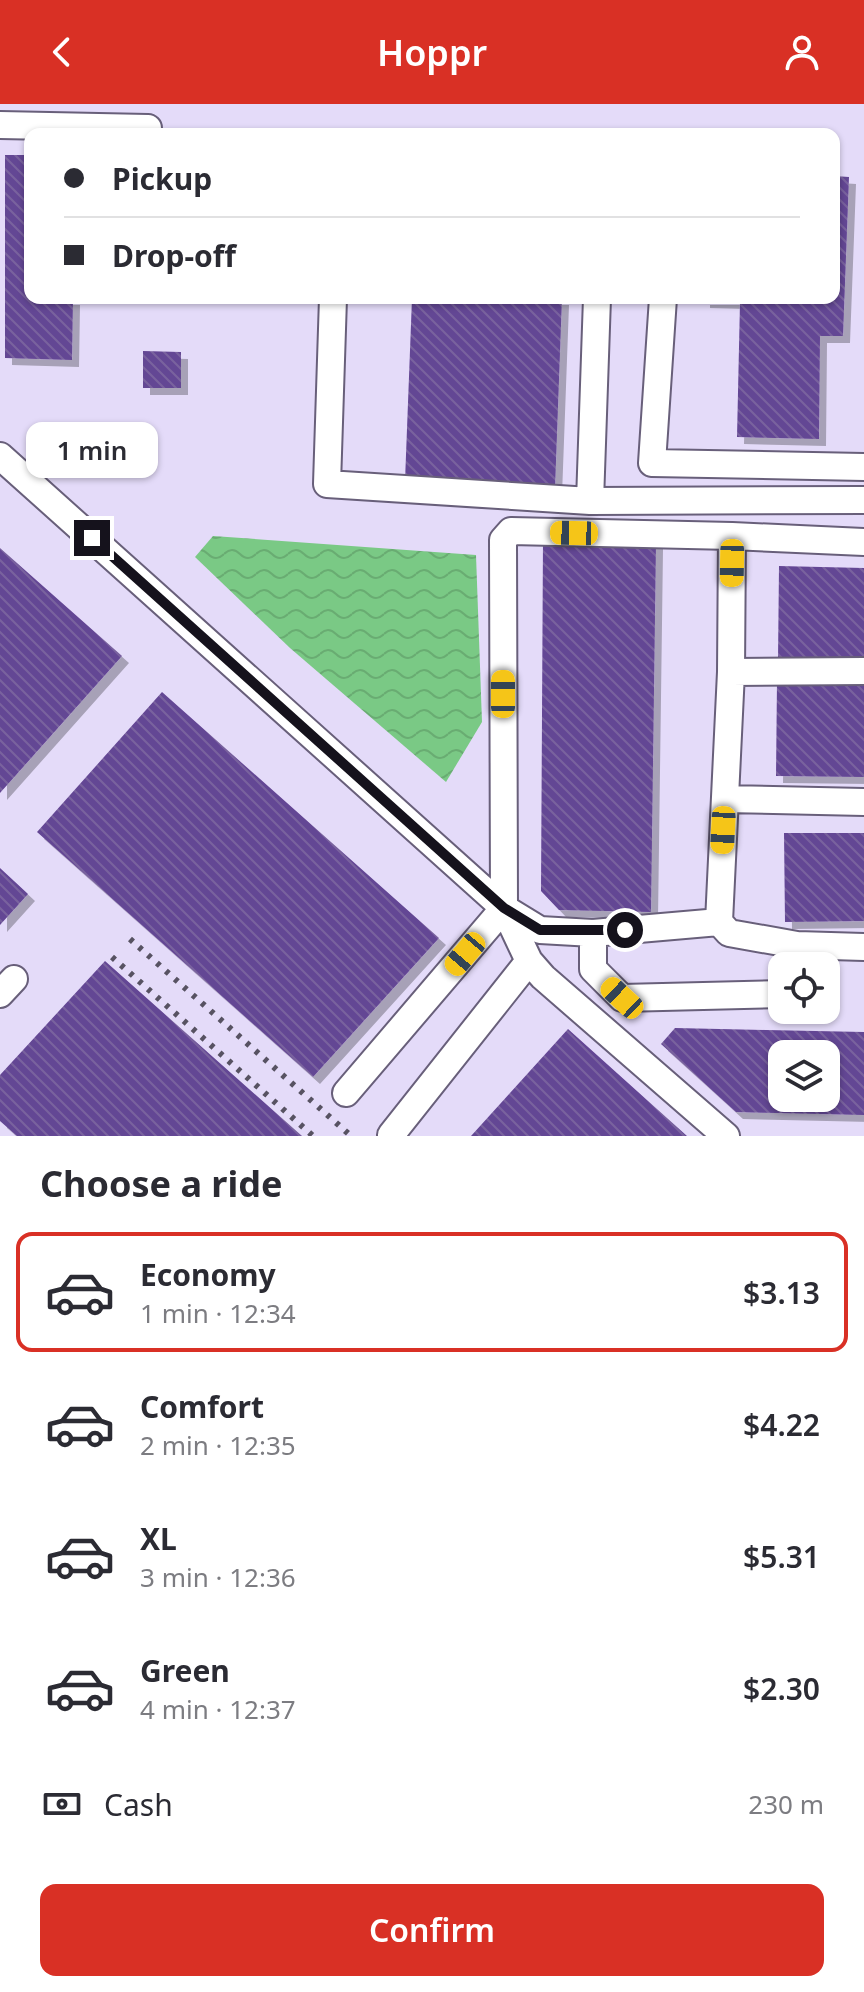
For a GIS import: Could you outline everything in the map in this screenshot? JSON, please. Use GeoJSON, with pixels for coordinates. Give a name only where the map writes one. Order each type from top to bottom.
{"type":"FeatureCollection","features":[{"type":"Feature","properties":{"kind":"lane"},"geometry":{"type":"LineString","coordinates":[[0,125],[148,128]]}},
{"type":"Feature","properties":{"kind":"lane"},"geometry":{"type":"LineString","coordinates":[[333,304],[327,484],[590,501],[864,500]]}},
{"type":"Feature","properties":{"kind":"lane"},"geometry":{"type":"LineString","coordinates":[[590,501],[597,304]]}},
{"type":"Feature","properties":{"kind":"lane"},"geometry":{"type":"LineString","coordinates":[[663,304],[652,463],[864,467]]}},
{"type":"Feature","properties":{"kind":"lane"},"geometry":{"type":"LineString","coordinates":[[0,456],[504,908],[540,930],[593,933],[719,922]]}},
{"type":"Feature","properties":{"kind":"lane"},"geometry":{"type":"LineString","coordinates":[[726,1136],[529,961],[504,908],[503,540],[511,531],[864,542]]}},
{"type":"Feature","properties":{"kind":"lane"},"geometry":{"type":"LineString","coordinates":[[732,536],[731,672],[719,922],[729,933],[786,952]]}},
{"type":"Feature","properties":{"kind":"lane"},"geometry":{"type":"LineString","coordinates":[[731,672],[864,671]]}},
{"type":"Feature","properties":{"kind":"lane"},"geometry":{"type":"LineString","coordinates":[[725,799],[864,802]]}},
{"type":"Feature","properties":{"kind":"lane"},"geometry":{"type":"LineString","coordinates":[[346,1093],[504,908]]}},
{"type":"Feature","properties":{"kind":"lane"},"geometry":{"type":"LineString","coordinates":[[593,933],[593,969],[622,998],[768,994]]}},
{"type":"Feature","properties":{"kind":"lane"},"geometry":{"type":"LineString","coordinates":[[827,952],[864,947]]}},
{"type":"Feature","properties":{"kind":"lane"},"geometry":{"type":"LineString","coordinates":[[391,1135],[529,961]]}},
{"type":"Feature","properties":{"kind":"water"},"geometry":{"type":"Polygon","coordinates":[[[213,536],[476,555],[482,722],[446,782],[290,648],[195,557],[213,536]]]}},
{"type":"Feature","properties":{"kind":"building"},"geometry":{"type":"Polygon","coordinates":[[[5,155],[24,155],[24,304],[73,304],[72,360],[5,358],[5,155]]]}},
{"type":"Feature","properties":{"kind":"building"},"geometry":{"type":"Polygon","coordinates":[[[840,176],[849,177],[843,336],[820,336],[819,439],[737,437],[740,304],[840,304],[840,176]]]}},
{"type":"Feature","properties":{"kind":"building"},"geometry":{"type":"Polygon","coordinates":[[[412,304],[562,304],[555,488],[405,481],[412,304]]]}},
{"type":"Feature","properties":{"kind":"building"},"geometry":{"type":"Polygon","coordinates":[[[143,351],[181,352],[181,388],[143,388],[143,351]]]}},
{"type":"Feature","properties":{"kind":"building"},"geometry":{"type":"Polygon","coordinates":[[[543,539],[656,542],[651,912],[559,910],[541,891],[543,539]]]}},
{"type":"Feature","properties":{"kind":"building"},"geometry":{"type":"Polygon","coordinates":[[[0,548],[122,656],[0,793],[0,548]]]}},
{"type":"Feature","properties":{"kind":"building"},"geometry":{"type":"Polygon","coordinates":[[[779,566],[864,568],[864,661],[778,660],[779,566]]]}},
{"type":"Feature","properties":{"kind":"building"},"geometry":{"type":"Polygon","coordinates":[[[777,681],[864,682],[864,777],[776,776],[777,681]]]}},
{"type":"Feature","properties":{"kind":"building"},"geometry":{"type":"Polygon","coordinates":[[[162,692],[439,938],[313,1077],[37,832],[162,692]]]}},
{"type":"Feature","properties":{"kind":"building"},"geometry":{"type":"Polygon","coordinates":[[[784,833],[864,833],[864,921],[785,922],[784,833]]]}},
{"type":"Feature","properties":{"kind":"building"},"geometry":{"type":"Polygon","coordinates":[[[0,868],[28,894],[0,925],[0,868]]]}},
{"type":"Feature","properties":{"kind":"building"},"geometry":{"type":"Polygon","coordinates":[[[105,961],[302,1136],[17,1136],[0,1121],[0,1075],[105,961]]]}},
{"type":"Feature","properties":{"kind":"building"},"geometry":{"type":"Polygon","coordinates":[[[675,1028],[864,1032],[864,1115],[736,1112],[661,1044],[675,1028]]]}},
{"type":"Feature","properties":{"kind":"building"},"geometry":{"type":"Polygon","coordinates":[[[568,1029],[687,1136],[471,1136],[568,1029]]]}},
{"type":"Feature","properties":{"kind":"railway"},"geometry":{"type":"LineString","coordinates":[[130,939],[351,1136]]}},
{"type":"Feature","properties":{"kind":"railway"},"geometry":{"type":"LineString","coordinates":[[112,957],[313,1136]]}},
{"type":"Feature","properties":{"kind":"route"},"geometry":{"type":"LineString","coordinates":[[92,538],[504,908],[540,930],[593,933],[625,930]]}}]}
